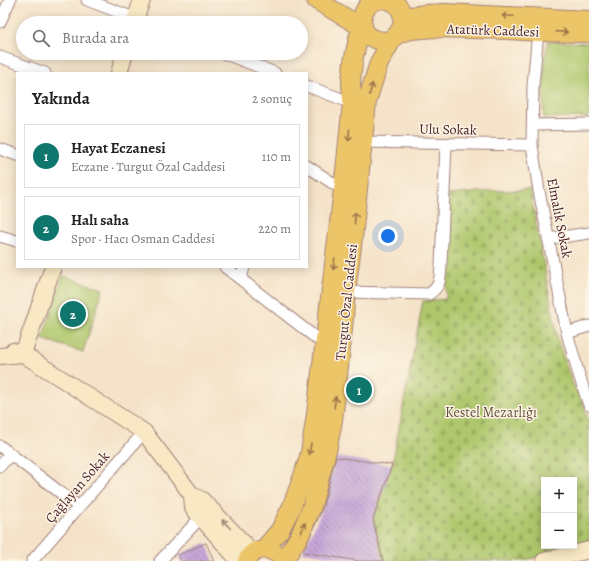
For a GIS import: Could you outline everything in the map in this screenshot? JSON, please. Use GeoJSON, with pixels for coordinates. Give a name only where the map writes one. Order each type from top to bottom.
{"type":"FeatureCollection","features":[{"type":"Feature","properties":{"kind":"main road"},"geometry":{"type":"LineString","coordinates":[[140,16],[142,0]]}},
{"type":"Feature","properties":{"kind":"main road"},"geometry":{"type":"LineString","coordinates":[[316,0],[353,22],[363,26],[368,34],[373,38],[380,40],[386,40],[389,11],[421,4],[426,0]]}},
{"type":"Feature","properties":{"kind":"main road","name":"Turgut Özal Caddesi"},"geometry":{"type":"LineString","coordinates":[[251,556],[280,530],[291,508],[310,453],[325,345],[343,190],[352,103],[351,81],[353,62],[358,38],[363,26],[362,15],[365,9],[389,11],[379,63],[367,101],[346,292],[344,329],[333,420],[328,447],[312,506],[300,535],[290,551],[282,560]]}},
{"type":"Feature","properties":{"kind":"main road","name":"Atatürk Caddesi"},"geometry":{"type":"LineString","coordinates":[[389,11],[426,14],[445,13],[589,20]]}},
{"type":"Feature","properties":{"kind":"main road","name":"Atatürk Caddesi"},"geometry":{"type":"LineString","coordinates":[[389,11],[411,30],[434,28],[589,33]]}},
{"type":"Feature","properties":{"kind":"main road"},"geometry":{"type":"LineString","coordinates":[[122,72],[124,60]]}},
{"type":"Feature","properties":{"kind":"main road"},"geometry":{"type":"LineString","coordinates":[[23,354],[52,268]]}},
{"type":"Feature","properties":{"kind":"main road"},"geometry":{"type":"LineString","coordinates":[[0,348],[23,354],[144,432],[192,495],[202,500],[251,556]]}},
{"type":"Feature","properties":{"kind":"main road"},"geometry":{"type":"LineString","coordinates":[[0,356],[23,354]]}},
{"type":"Feature","properties":{"kind":"main road"},"geometry":{"type":"LineString","coordinates":[[192,495],[193,508],[201,517],[251,556]]}},
{"type":"Feature","properties":{"kind":"main road"},"geometry":{"type":"LineString","coordinates":[[251,556],[270,550],[275,552],[282,560]]}},
{"type":"Feature","properties":{"kind":"main road"},"geometry":{"type":"LineString","coordinates":[[544,561],[589,550]]}},
{"type":"Feature","properties":{"kind":"street"},"geometry":{"type":"LineString","coordinates":[[0,22],[10,0]]}},
{"type":"Feature","properties":{"kind":"street"},"geometry":{"type":"LineString","coordinates":[[87,0],[125,16]]}},
{"type":"Feature","properties":{"kind":"street","name":"Elmalık Sokak"},"geometry":{"type":"LineString","coordinates":[[538,32],[533,85],[532,145],[539,191],[567,333],[589,405]]}},
{"type":"Feature","properties":{"kind":"street"},"geometry":{"type":"LineString","coordinates":[[0,57],[42,72]]}},
{"type":"Feature","properties":{"kind":"street"},"geometry":{"type":"LineString","coordinates":[[241,60],[272,72]]}},
{"type":"Feature","properties":{"kind":"street"},"geometry":{"type":"LineString","coordinates":[[308,86],[352,103]]}},
{"type":"Feature","properties":{"kind":"street"},"geometry":{"type":"LineString","coordinates":[[533,125],[589,124]]}},
{"type":"Feature","properties":{"kind":"street","name":"Ulu Sokak"},"geometry":{"type":"LineString","coordinates":[[362,142],[532,145]]}},
{"type":"Feature","properties":{"kind":"street"},"geometry":{"type":"LineString","coordinates":[[346,292],[429,294],[435,290],[440,282],[446,144]]}},
{"type":"Feature","properties":{"kind":"street"},"geometry":{"type":"LineString","coordinates":[[0,149],[16,155]]}},
{"type":"Feature","properties":{"kind":"street"},"geometry":{"type":"LineString","coordinates":[[308,167],[343,190]]}},
{"type":"Feature","properties":{"kind":"street"},"geometry":{"type":"LineString","coordinates":[[548,239],[589,233]]}},
{"type":"Feature","properties":{"kind":"street"},"geometry":{"type":"LineString","coordinates":[[0,236],[16,241]]}},
{"type":"Feature","properties":{"kind":"street"},"geometry":{"type":"LineString","coordinates":[[226,268],[325,345]]}},
{"type":"Feature","properties":{"kind":"street"},"geometry":{"type":"LineString","coordinates":[[242,280],[244,268]]}},
{"type":"Feature","properties":{"kind":"street"},"geometry":{"type":"LineString","coordinates":[[567,333],[589,326]]}},
{"type":"Feature","properties":{"kind":"street","name":"Çağlayan Sokak"},"geometry":{"type":"LineString","coordinates":[[32,561],[144,432]]}},
{"type":"Feature","properties":{"kind":"street"},"geometry":{"type":"LineString","coordinates":[[0,446],[79,507]]}},
{"type":"Feature","properties":{"kind":"street"},"geometry":{"type":"LineString","coordinates":[[0,466],[10,455]]}},
{"type":"Feature","properties":{"kind":"street"},"geometry":{"type":"LineString","coordinates":[[160,561],[201,517]]}},
{"type":"Feature","properties":{"kind":"green space"},"geometry":{"type":"Polygon","coordinates":[[[548,41],[589,43],[589,117],[544,118],[543,87],[545,56],[548,41]]]}},
{"type":"Feature","properties":{"kind":"green space","name":"Kestel Mezarlığı"},"geometry":{"type":"Polygon","coordinates":[[[530,190],[558,341],[571,380],[584,405],[589,424],[589,543],[577,546],[577,477],[541,477],[541,549],[567,549],[522,561],[383,561],[373,519],[392,465],[423,301],[446,299],[448,195],[489,191],[530,190]]]}},
{"type":"Feature","properties":{"kind":"green space"},"geometry":{"type":"Polygon","coordinates":[[[63,276],[103,289],[83,352],[42,339],[63,276]]]}},
{"type":"Feature","properties":{"kind":"building"},"geometry":{"type":"Polygon","coordinates":[[[336,457],[392,465],[373,519],[383,561],[359,561],[303,552],[322,510],[336,457]]]}},
{"type":"Feature","properties":{"kind":"building"},"geometry":{"type":"Polygon","coordinates":[[[206,543],[214,561],[181,561],[178,555],[206,543]]]}},
{"type":"Feature","properties":{"kind":"place","name":"Halı saha"},"geometry":{"type":"Point","coordinates":[73,314]}},
{"type":"Feature","properties":{"kind":"place","name":"Hayat Eczanesi"},"geometry":{"type":"Point","coordinates":[359,390]}}]}
